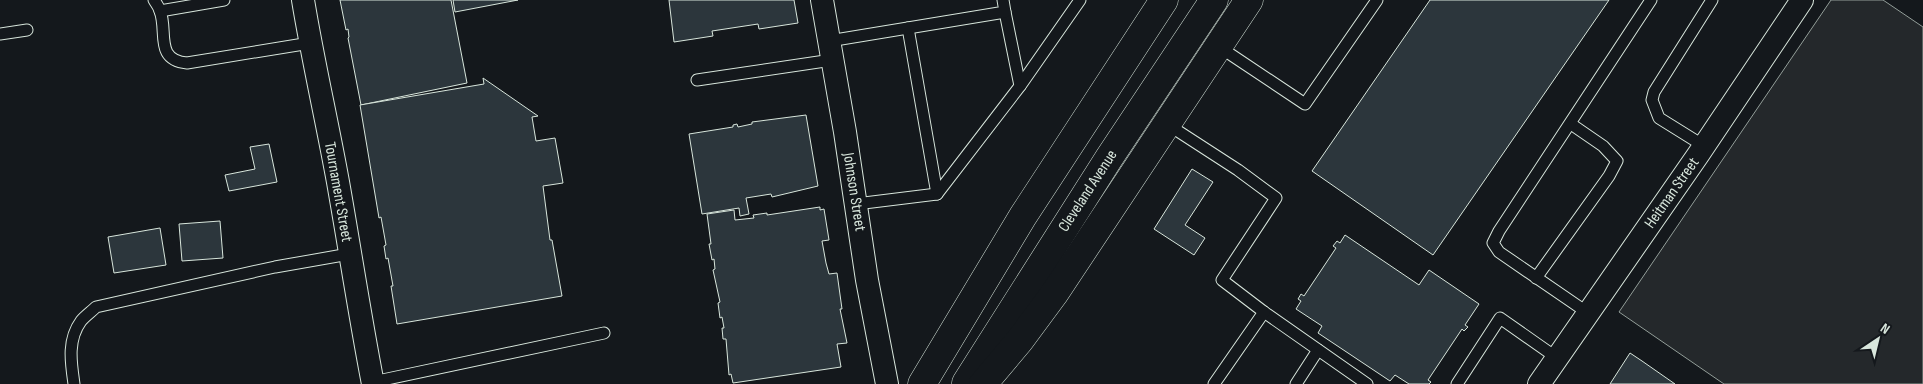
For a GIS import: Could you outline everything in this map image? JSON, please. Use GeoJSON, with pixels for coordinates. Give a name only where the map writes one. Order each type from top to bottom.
{"type":"FeatureCollection","features":[{"type":"Feature","properties":{"kind":"main road"},"geometry":{"type":"LineString","coordinates":[[922,384],[1023,216],[1164,0]]}},
{"type":"Feature","properties":{"kind":"main road","name":"Cleveland Avenue"},"geometry":{"type":"LineString","coordinates":[[965,384],[1082,199],[1214,0]]}},
{"type":"Feature","properties":{"kind":"main road"},"geometry":{"type":"LineString","coordinates":[[983,384],[1020,340],[1054,294],[1248,2]]}},
{"type":"Feature","properties":{"kind":"street","name":"Tournament Street"},"geometry":{"type":"LineString","coordinates":[[303,0],[338,182],[349,254],[373,383]]}},
{"type":"Feature","properties":{"kind":"street","name":"Johnson Street"},"geometry":{"type":"LineString","coordinates":[[822,0],[867,280],[887,384]]}},
{"type":"Feature","properties":{"kind":"street","name":"Heitman Street"},"geometry":{"type":"LineString","coordinates":[[1539,384],[1704,146],[1802,0]]}},
{"type":"Feature","properties":{"kind":"lane"},"geometry":{"type":"LineString","coordinates":[[154,0],[160,11],[165,50],[170,57],[179,62],[187,63],[310,43]]}},
{"type":"Feature","properties":{"kind":"lane"},"geometry":{"type":"LineString","coordinates":[[160,11],[224,0]]}},
{"type":"Feature","properties":{"kind":"lane"},"geometry":{"type":"LineString","coordinates":[[856,204],[937,194],[1020,86],[1080,0]]}},
{"type":"Feature","properties":{"kind":"lane"},"geometry":{"type":"LineString","coordinates":[[1218,46],[1305,104],[1377,0]]}},
{"type":"Feature","properties":{"kind":"lane"},"geometry":{"type":"LineString","coordinates":[[1588,313],[1499,252],[1493,243],[1651,0]]}},
{"type":"Feature","properties":{"kind":"lane"},"geometry":{"type":"LineString","coordinates":[[1704,146],[1659,118],[1652,100],[1654,92],[1712,0]]}},
{"type":"Feature","properties":{"kind":"lane"},"geometry":{"type":"LineString","coordinates":[[697,80],[831,51],[908,28],[1004,6],[1020,86]]}},
{"type":"Feature","properties":{"kind":"lane"},"geometry":{"type":"LineString","coordinates":[[908,28],[937,194]]}},
{"type":"Feature","properties":{"kind":"lane"},"geometry":{"type":"LineString","coordinates":[[0,34],[27,30]]}},
{"type":"Feature","properties":{"kind":"lane"},"geometry":{"type":"LineString","coordinates":[[1167,124],[1238,170],[1276,198],[1222,280],[1264,312],[1367,384]]}},
{"type":"Feature","properties":{"kind":"lane"},"geometry":{"type":"LineString","coordinates":[[1536,278],[1609,176],[1617,161],[1603,146],[1570,124]]}},
{"type":"Feature","properties":{"kind":"lane"},"geometry":{"type":"LineString","coordinates":[[74,384],[70,358],[74,336],[81,321],[96,308],[275,267],[349,254]]}},
{"type":"Feature","properties":{"kind":"lane"},"geometry":{"type":"LineString","coordinates":[[1214,384],[1264,312]]}},
{"type":"Feature","properties":{"kind":"lane"},"geometry":{"type":"LineString","coordinates":[[1457,384],[1500,318],[1557,358]]}},
{"type":"Feature","properties":{"kind":"lane"},"geometry":{"type":"LineString","coordinates":[[373,383],[402,380],[604,332]]}},
{"type":"Feature","properties":{"kind":"lane"},"geometry":{"type":"LineString","coordinates":[[1296,384],[1318,350]]}},
{"type":"Feature","properties":{"kind":"shaded area"},"geometry":{"type":"Polygon","coordinates":[[[1831,0],[1883,0],[1923,27],[1923,384],[1724,384],[1619,312],[1831,0]]]}},
{"type":"Feature","properties":{"kind":"building"},"geometry":{"type":"Polygon","coordinates":[[[340,0],[451,0],[467,83],[361,105],[348,38],[348,29],[346,30],[340,0]]]}},
{"type":"Feature","properties":{"kind":"building"},"geometry":{"type":"Polygon","coordinates":[[[453,0],[518,0],[455,12],[453,0]]]}},
{"type":"Feature","properties":{"kind":"building"},"geometry":{"type":"Polygon","coordinates":[[[669,0],[794,0],[798,23],[759,29],[758,24],[712,31],[713,36],[674,42],[669,0]]]}},
{"type":"Feature","properties":{"kind":"building"},"geometry":{"type":"Polygon","coordinates":[[[1430,0],[1609,0],[1433,255],[1312,171],[1430,0]]]}},
{"type":"Feature","properties":{"kind":"building"},"geometry":{"type":"Polygon","coordinates":[[[483,78],[538,116],[532,117],[536,141],[555,138],[563,183],[543,186],[550,240],[552,240],[562,296],[397,324],[391,286],[393,286],[388,258],[386,259],[384,246],[386,245],[381,217],[379,218],[360,105],[484,84],[483,78]]]}},
{"type":"Feature","properties":{"kind":"building"},"geometry":{"type":"Polygon","coordinates":[[[806,115],[818,186],[772,197],[771,194],[746,198],[749,214],[740,216],[739,208],[702,214],[689,134],[733,127],[733,125],[737,124],[738,127],[752,124],[752,122],[806,115]]]}},
{"type":"Feature","properties":{"kind":"building"},"geometry":{"type":"Polygon","coordinates":[[[269,144],[277,182],[229,191],[225,175],[255,169],[250,147],[269,144]]]}},
{"type":"Feature","properties":{"kind":"building"},"geometry":{"type":"Polygon","coordinates":[[[1192,169],[1213,182],[1185,225],[1205,238],[1194,255],[1154,229],[1192,169]]]}},
{"type":"Feature","properties":{"kind":"building"},"geometry":{"type":"Polygon","coordinates":[[[820,207],[820,210],[824,209],[829,240],[822,241],[826,263],[829,274],[837,273],[842,309],[840,309],[847,343],[837,344],[841,367],[733,383],[731,374],[729,375],[726,339],[723,339],[722,328],[724,328],[722,317],[720,318],[718,303],[720,302],[713,270],[715,269],[714,259],[712,260],[709,244],[711,244],[707,214],[734,210],[735,220],[754,218],[753,215],[767,213],[767,215],[820,207]]]}},
{"type":"Feature","properties":{"kind":"building"},"geometry":{"type":"Polygon","coordinates":[[[220,221],[223,258],[182,261],[179,224],[220,221]]]}},
{"type":"Feature","properties":{"kind":"building"},"geometry":{"type":"Polygon","coordinates":[[[160,228],[166,265],[114,273],[108,237],[160,228]]]}},
{"type":"Feature","properties":{"kind":"building"},"geometry":{"type":"Polygon","coordinates":[[[1345,235],[1419,285],[1429,270],[1479,304],[1465,325],[1468,327],[1464,331],[1462,329],[1428,380],[1431,382],[1429,384],[1409,384],[1395,375],[1390,381],[1318,333],[1322,326],[1296,309],[1301,301],[1298,299],[1301,294],[1304,296],[1336,248],[1333,246],[1337,241],[1340,243],[1345,235]]]}},
{"type":"Feature","properties":{"kind":"building"},"geometry":{"type":"Polygon","coordinates":[[[1630,353],[1642,361],[1675,384],[1610,384],[1630,353]]]}}]}
